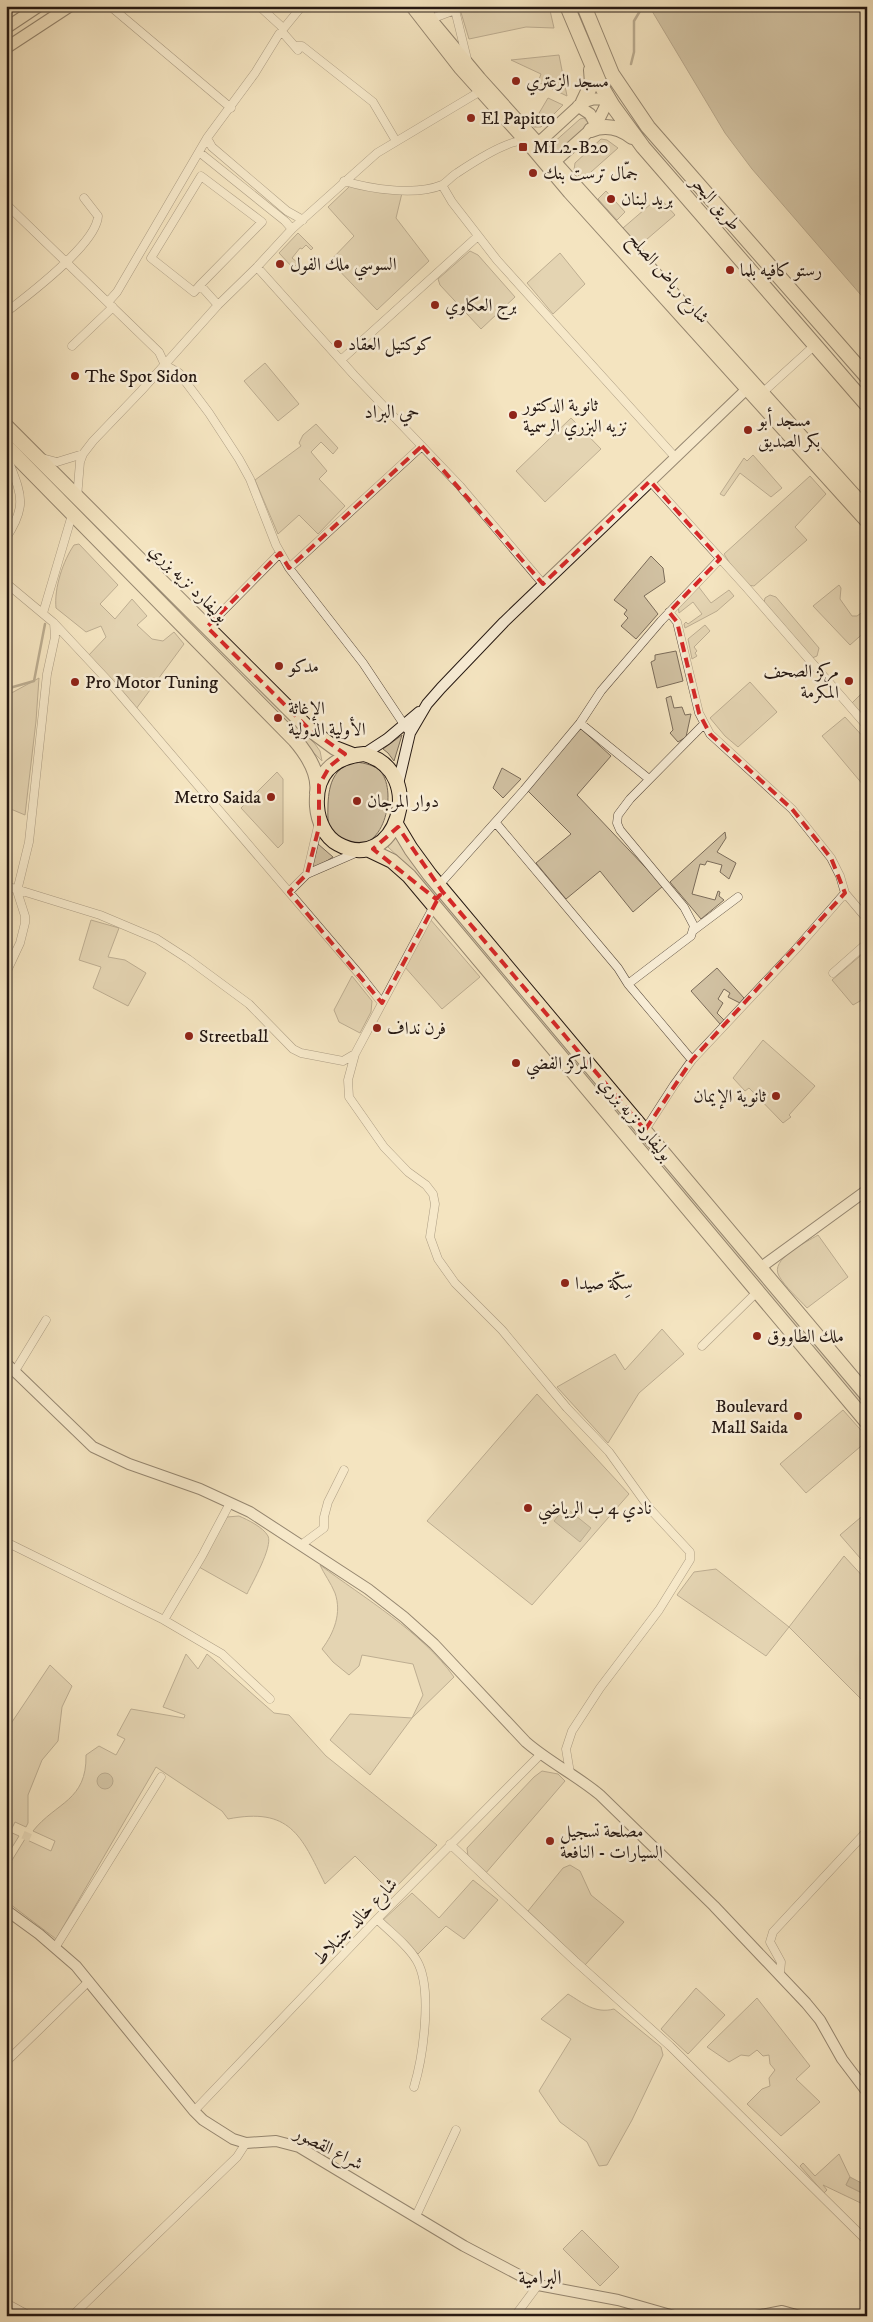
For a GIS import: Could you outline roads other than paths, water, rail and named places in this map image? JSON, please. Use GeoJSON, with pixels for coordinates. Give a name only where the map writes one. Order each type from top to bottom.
{"type":"FeatureCollection","features":[{"type":"Feature","properties":{"kind":"highway","name":"طريق البحر"},"geometry":{"type":"LineString","coordinates":[[567,6],[589,60],[609,99],[643,147],[866,402]]}},
{"type":"Feature","properties":{"kind":"highway","name":"طريق البحر"},"geometry":{"type":"LineString","coordinates":[[584,6],[609,66],[657,138],[867,377]]}},
{"type":"Feature","properties":{"kind":"highway"},"geometry":{"type":"LineString","coordinates":[[581,104],[590,90],[593,80],[589,60]]}},
{"type":"Feature","properties":{"kind":"highway"},"geometry":{"type":"LineString","coordinates":[[609,66],[609,99],[636,109]]}},
{"type":"Feature","properties":{"kind":"highway"},"geometry":{"type":"LineString","coordinates":[[593,128],[621,129],[643,147]]}},
{"type":"Feature","properties":{"kind":"highway","name":"بوليفارد نزيه بزري"},"geometry":{"type":"LineString","coordinates":[[6,426],[308,728],[335,748],[359,755]]}},
{"type":"Feature","properties":{"kind":"highway","name":"بوليفارد نزيه بزري"},"geometry":{"type":"LineString","coordinates":[[9,455],[72,515],[295,740],[312,765],[319,784],[318,793]]}},
{"type":"Feature","properties":{"kind":"highway"},"geometry":{"type":"LineString","coordinates":[[359,755],[388,767],[394,774],[398,784],[399,812],[396,824],[390,834],[365,850],[344,847],[329,838],[318,817],[318,793],[324,775],[330,766],[337,761],[359,755]]}},
{"type":"Feature","properties":{"kind":"highway","name":"بوليفارد نزيه بزري"},"geometry":{"type":"LineString","coordinates":[[396,824],[411,849],[439,885],[589,1067],[645,1130],[867,1395]]}},
{"type":"Feature","properties":{"kind":"highway","name":"بوليفارد نزيه بزري"},"geometry":{"type":"LineString","coordinates":[[365,850],[379,852],[402,868],[867,1422]]}},
{"type":"Feature","properties":{"kind":"main road"},"geometry":{"type":"LineString","coordinates":[[6,28],[40,6],[52,17]]}},
{"type":"Feature","properties":{"kind":"main road"},"geometry":{"type":"LineString","coordinates":[[6,48],[70,6]]}},
{"type":"Feature","properties":{"kind":"main road","name":"شارع رياض الصلح"},"geometry":{"type":"LineString","coordinates":[[411,6],[434,38],[480,92],[552,165],[759,396],[867,523]]}},
{"type":"Feature","properties":{"kind":"main road","name":"شارع رياض الصلح"},"geometry":{"type":"LineString","coordinates":[[423,6],[431,19],[532,144]]}},
{"type":"Feature","properties":{"kind":"main road"},"geometry":{"type":"LineString","coordinates":[[532,144],[581,104],[593,99],[609,99],[593,128],[552,165]]}},
{"type":"Feature","properties":{"kind":"main road"},"geometry":{"type":"LineString","coordinates":[[581,104],[590,114],[593,128]]}},
{"type":"Feature","properties":{"kind":"main road","name":"شارع رياض الصلح"},"geometry":{"type":"LineString","coordinates":[[759,396],[867,508]]}},
{"type":"Feature","properties":{"kind":"street"},"geometry":{"type":"LineString","coordinates":[[110,6],[231,108]]}},
{"type":"Feature","properties":{"kind":"street"},"geometry":{"type":"LineString","coordinates":[[259,6],[298,50],[377,110],[396,141]]}},
{"type":"Feature","properties":{"kind":"street"},"geometry":{"type":"LineString","coordinates":[[72,346],[111,305],[207,138],[218,121],[231,108],[282,31],[302,6]]}},
{"type":"Feature","properties":{"kind":"street"},"geometry":{"type":"LineString","coordinates":[[431,19],[455,8],[468,63]]}},
{"type":"Feature","properties":{"kind":"street"},"geometry":{"type":"LineString","coordinates":[[77,498],[77,478],[83,454],[93,441],[165,365],[218,305],[292,229],[377,153],[480,92]]}},
{"type":"Feature","properties":{"kind":"street"},"geometry":{"type":"LineString","coordinates":[[207,138],[212,147],[287,211],[302,220]]}},
{"type":"Feature","properties":{"kind":"street"},"geometry":{"type":"LineString","coordinates":[[344,181],[398,191],[442,185],[461,171],[517,140],[532,144]]}},
{"type":"Feature","properties":{"kind":"street"},"geometry":{"type":"LineString","coordinates":[[200,152],[285,221],[292,229]]}},
{"type":"Feature","properties":{"kind":"street"},"geometry":{"type":"LineString","coordinates":[[201,176],[262,222],[200,285],[194,292],[151,258],[201,176]]}},
{"type":"Feature","properties":{"kind":"street"},"geometry":{"type":"LineString","coordinates":[[442,185],[448,197],[478,236],[536,304],[675,457]]}},
{"type":"Feature","properties":{"kind":"street"},"geometry":{"type":"LineString","coordinates":[[9,310],[67,263],[98,220],[98,216],[84,198]]}},
{"type":"Feature","properties":{"kind":"street"},"geometry":{"type":"LineString","coordinates":[[6,204],[159,352],[165,365],[179,373],[209,413],[239,459],[250,480],[280,553],[289,568],[364,663],[407,729],[398,784]]}},
{"type":"Feature","properties":{"kind":"street"},"geometry":{"type":"LineString","coordinates":[[341,360],[478,236]]}},
{"type":"Feature","properties":{"kind":"street"},"geometry":{"type":"LineString","coordinates":[[257,267],[500,532],[543,584]]}},
{"type":"Feature","properties":{"kind":"street"},"geometry":{"type":"LineString","coordinates":[[200,285],[218,305]]}},
{"type":"Feature","properties":{"kind":"street"},"geometry":{"type":"LineString","coordinates":[[759,396],[815,345]]}},
{"type":"Feature","properties":{"kind":"street"},"geometry":{"type":"LineString","coordinates":[[359,755],[407,729],[465,662],[543,584],[750,386]]}},
{"type":"Feature","properties":{"kind":"street"},"geometry":{"type":"LineString","coordinates":[[289,568],[422,446]]}},
{"type":"Feature","properties":{"kind":"street"},"geometry":{"type":"LineString","coordinates":[[37,457],[58,462],[83,454]]}},
{"type":"Feature","properties":{"kind":"street"},"geometry":{"type":"LineString","coordinates":[[6,538],[13,529],[21,507],[20,492],[9,455]]}},
{"type":"Feature","properties":{"kind":"street"},"geometry":{"type":"LineString","coordinates":[[650,481],[867,726]]}},
{"type":"Feature","properties":{"kind":"street"},"geometry":{"type":"LineString","coordinates":[[43,613],[72,515]]}},
{"type":"Feature","properties":{"kind":"street"},"geometry":{"type":"LineString","coordinates":[[207,628],[280,553]]}},
{"type":"Feature","properties":{"kind":"street"},"geometry":{"type":"LineString","coordinates":[[439,885],[496,823],[580,723],[601,690],[669,612],[720,559]]}},
{"type":"Feature","properties":{"kind":"street"},"geometry":{"type":"LineString","coordinates":[[6,583],[54,623],[130,705],[382,1003]]}},
{"type":"Feature","properties":{"kind":"street"},"geometry":{"type":"LineString","coordinates":[[669,612],[677,622],[698,713],[703,725],[715,740],[792,809],[831,858],[840,876],[844,893],[866,917]]}},
{"type":"Feature","properties":{"kind":"street"},"geometry":{"type":"LineString","coordinates":[[6,973],[20,943],[25,923],[25,916],[17,891],[28,847],[47,674],[55,637],[54,623]]}},
{"type":"Feature","properties":{"kind":"street"},"geometry":{"type":"LineString","coordinates":[[580,723],[649,779]]}},
{"type":"Feature","properties":{"kind":"street"},"geometry":{"type":"LineString","coordinates":[[694,930],[693,921],[684,907],[617,823],[621,811],[649,779],[703,725]]}},
{"type":"Feature","properties":{"kind":"street"},"geometry":{"type":"LineString","coordinates":[[307,874],[319,827],[318,817]]}},
{"type":"Feature","properties":{"kind":"street"},"geometry":{"type":"LineString","coordinates":[[496,823],[618,968],[628,984],[692,1060]]}},
{"type":"Feature","properties":{"kind":"street"},"geometry":{"type":"LineString","coordinates":[[288,892],[307,874],[365,850]]}},
{"type":"Feature","properties":{"kind":"street"},"geometry":{"type":"LineString","coordinates":[[6,886],[17,891],[100,915],[132,927],[156,939],[188,959],[249,1004],[288,1045],[301,1053],[343,1061],[355,1054]]}},
{"type":"Feature","properties":{"kind":"street"},"geometry":{"type":"LineString","coordinates":[[645,1130],[692,1060],[797,948],[844,893]]}},
{"type":"Feature","properties":{"kind":"street"},"geometry":{"type":"LineString","coordinates":[[628,984],[738,897]]}},
{"type":"Feature","properties":{"kind":"street"},"geometry":{"type":"LineString","coordinates":[[434,906],[355,1054],[348,1080],[349,1097],[388,1152],[408,1172],[426,1185],[432,1194],[435,1204],[430,1237],[438,1260],[455,1283],[502,1330],[567,1408],[609,1452],[650,1509],[690,1552],[690,1560],[659,1610],[600,1688],[568,1738],[566,1749],[570,1773]]}},
{"type":"Feature","properties":{"kind":"street"},"geometry":{"type":"LineString","coordinates":[[833,973],[867,943]]}},
{"type":"Feature","properties":{"kind":"street"},"geometry":{"type":"LineString","coordinates":[[760,1268],[867,1190]]}},
{"type":"Feature","properties":{"kind":"street"},"geometry":{"type":"LineString","coordinates":[[702,1346],[757,1292]]}},
{"type":"Feature","properties":{"kind":"street"},"geometry":{"type":"LineString","coordinates":[[15,1371],[46,1320]]}},
{"type":"Feature","properties":{"kind":"street"},"geometry":{"type":"LineString","coordinates":[[6,1363],[93,1447],[129,1464],[185,1484],[230,1503],[260,1518],[368,1589],[416,1628],[478,1689],[512,1728],[540,1755],[595,1791],[780,1974],[815,2013],[842,2059],[867,2092]]}},
{"type":"Feature","properties":{"kind":"street"},"geometry":{"type":"LineString","coordinates":[[301,1545],[324,1528],[324,1517],[328,1502],[344,1470]]}},
{"type":"Feature","properties":{"kind":"street"},"geometry":{"type":"LineString","coordinates":[[164,1620],[202,1556],[230,1503]]}},
{"type":"Feature","properties":{"kind":"street"},"geometry":{"type":"LineString","coordinates":[[6,1542],[164,1620],[222,1654],[270,1699]]}},
{"type":"Feature","properties":{"kind":"street","name":"شارع خالد جنبلاط"},"geometry":{"type":"LineString","coordinates":[[194,2112],[377,1919],[540,1755]]}},
{"type":"Feature","properties":{"kind":"street"},"geometry":{"type":"LineString","coordinates":[[55,1948],[161,1777]]}},
{"type":"Feature","properties":{"kind":"street"},"geometry":{"type":"LineString","coordinates":[[780,1974],[781,1962],[770,1942],[772,1932],[867,1831]]}},
{"type":"Feature","properties":{"kind":"street"},"geometry":{"type":"LineString","coordinates":[[450,1844],[670,2046],[867,2241]]}},
{"type":"Feature","properties":{"kind":"street","name":"شراع القصور"},"geometry":{"type":"LineString","coordinates":[[6,1910],[55,1948],[89,1981],[194,2112],[215,2129],[233,2139],[246,2142],[276,2141],[299,2147],[464,2246],[538,2285],[618,2300],[674,2316]]}},
{"type":"Feature","properties":{"kind":"street"},"geometry":{"type":"LineString","coordinates":[[377,1919],[412,1954],[422,1974],[425,1990],[423,2044],[420,2066],[414,2087]]}},
{"type":"Feature","properties":{"kind":"street"},"geometry":{"type":"LineString","coordinates":[[6,2062],[89,1981]]}},
{"type":"Feature","properties":{"kind":"street"},"geometry":{"type":"LineString","coordinates":[[416,2216],[456,2130]]}},
{"type":"Feature","properties":{"kind":"street"},"geometry":{"type":"LineString","coordinates":[[72,2316],[237,2157],[246,2142]]}},
{"type":"Feature","properties":{"kind":"street"},"geometry":{"type":"LineString","coordinates":[[515,2316],[538,2285]]}},
{"type":"Feature","properties":{"kind":"street"},"geometry":{"type":"LineString","coordinates":[[6,2303],[30,2316]]}},
{"type":"Feature","properties":{"kind":"street"},"geometry":{"type":"LineString","coordinates":[[756,2316],[782,2310],[800,2316]]}},
{"type":"Feature","properties":{"kind":"waterway"},"geometry":{"type":"LineString","coordinates":[[631,64],[634,52],[634,21],[643,6]]}},
{"type":"Feature","properties":{"kind":"waterway"},"geometry":{"type":"LineString","coordinates":[[6,689],[34,681],[45,624]]}},
{"type":"Feature","properties":{"kind":"tunnel"},"geometry":{"type":"LineString","coordinates":[[25,1840],[30,1829]]}},
{"type":"Feature","properties":{"kind":"place","name":"مسجد الزعتري"},"geometry":{"type":"Point","coordinates":[516,81]}},
{"type":"Feature","properties":{"kind":"place","name":"El Papitto"},"geometry":{"type":"Point","coordinates":[471,118]}},
{"type":"Feature","properties":{"kind":"place","name":"ML2-B20"},"geometry":{"type":"Point","coordinates":[523,147]}},
{"type":"Feature","properties":{"kind":"place","name":"جمّال ترست بنك"},"geometry":{"type":"Point","coordinates":[533,173]}},
{"type":"Feature","properties":{"kind":"place","name":"بريد لبنان"},"geometry":{"type":"Point","coordinates":[611,199]}},
{"type":"Feature","properties":{"kind":"place","name":"السوسي ملك الفول"},"geometry":{"type":"Point","coordinates":[280,264]}},
{"type":"Feature","properties":{"kind":"place","name":"رستو كافيه بلما"},"geometry":{"type":"Point","coordinates":[730,270]}},
{"type":"Feature","properties":{"kind":"place","name":"برج العكاوي"},"geometry":{"type":"Point","coordinates":[435,305]}},
{"type":"Feature","properties":{"kind":"place","name":"كوكتيل العقاد"},"geometry":{"type":"Point","coordinates":[338,344]}},
{"type":"Feature","properties":{"kind":"place","name":"The Spot Sidon"},"geometry":{"type":"Point","coordinates":[75,376]}},
{"type":"Feature","properties":{"kind":"place","name":"ثانوية الدكتور نزيه البزري الرسمية"},"geometry":{"type":"Point","coordinates":[513,415]}},
{"type":"Feature","properties":{"kind":"place","name":"مسجد أبو بكر الصديق"},"geometry":{"type":"Point","coordinates":[748,430]}},
{"type":"Feature","properties":{"kind":"place","name":"مدكو"},"geometry":{"type":"Point","coordinates":[279,666]}},
{"type":"Feature","properties":{"kind":"place","name":"مركز الصحف المكرمة"},"geometry":{"type":"Point","coordinates":[849,681]}},
{"type":"Feature","properties":{"kind":"place","name":"Pro Motor Tuning"},"geometry":{"type":"Point","coordinates":[75,682]}},
{"type":"Feature","properties":{"kind":"place","name":"الإغاثة الأولية الدولية"},"geometry":{"type":"Point","coordinates":[278,718]}},
{"type":"Feature","properties":{"kind":"place","name":"Metro Saida"},"geometry":{"type":"Point","coordinates":[271,797]}},
{"type":"Feature","properties":{"kind":"place","name":"دوار المرجان"},"geometry":{"type":"Point","coordinates":[357,801]}},
{"type":"Feature","properties":{"kind":"place","name":"فرن نداف"},"geometry":{"type":"Point","coordinates":[377,1028]}},
{"type":"Feature","properties":{"kind":"place","name":"Streetball"},"geometry":{"type":"Point","coordinates":[189,1036]}},
{"type":"Feature","properties":{"kind":"place","name":"المركز الفضي"},"geometry":{"type":"Point","coordinates":[516,1063]}},
{"type":"Feature","properties":{"kind":"place","name":"ثانوية الإيمان"},"geometry":{"type":"Point","coordinates":[776,1096]}},
{"type":"Feature","properties":{"kind":"place","name":"سِكّة صيدا"},"geometry":{"type":"Point","coordinates":[565,1283]}},
{"type":"Feature","properties":{"kind":"place","name":"ملك الطاووق"},"geometry":{"type":"Point","coordinates":[757,1336]}},
{"type":"Feature","properties":{"kind":"place","name":"Boulevard Mall Saida"},"geometry":{"type":"Point","coordinates":[798,1416]}},
{"type":"Feature","properties":{"kind":"place","name":"نادي 4 ب الرياضي"},"geometry":{"type":"Point","coordinates":[528,1508]}},
{"type":"Feature","properties":{"kind":"place","name":"مصلحة تسجيل السيارات - النافعة"},"geometry":{"type":"Point","coordinates":[550,1841]}},
{"type":"Feature","properties":{"kind":"district","name":"حي البراد"},"geometry":{"type":"Point","coordinates":[392,411]}},
{"type":"Feature","properties":{"kind":"district","name":"البرامية"},"geometry":{"type":"Point","coordinates":[540,2277]}}]}
